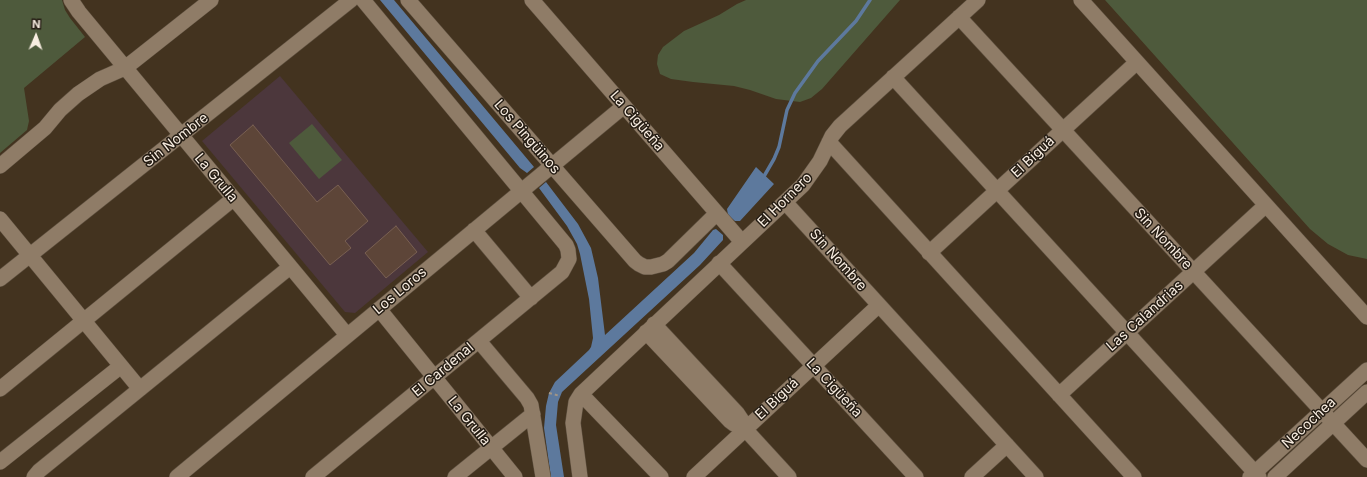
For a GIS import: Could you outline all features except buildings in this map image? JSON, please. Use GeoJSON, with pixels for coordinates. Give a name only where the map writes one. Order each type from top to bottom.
{"type":"FeatureCollection","features":[{"type":"Feature","properties":{"kind":"street","name":"La Grulla"},"geometry":{"type":"LineString","coordinates":[[71,0],[78,12],[347,335]]}},
{"type":"Feature","properties":{"kind":"street"},"geometry":{"type":"LineString","coordinates":[[0,166],[45,128],[60,110],[78,94],[100,79],[125,68],[211,0]]}},
{"type":"Feature","properties":{"kind":"street","name":"Sin Nombre"},"geometry":{"type":"LineString","coordinates":[[0,279],[351,0]]}},
{"type":"Feature","properties":{"kind":"street"},"geometry":{"type":"LineString","coordinates":[[363,0],[521,191]]}},
{"type":"Feature","properties":{"kind":"street","name":"Los Pingüinos"},"geometry":{"type":"LineString","coordinates":[[408,0],[634,261],[645,267],[658,266],[668,261],[717,213]]}},
{"type":"Feature","properties":{"kind":"street","name":"La Cigüeña"},"geometry":{"type":"LineString","coordinates":[[532,0],[742,242]]}},
{"type":"Feature","properties":{"kind":"street","name":"El Hornero"},"geometry":{"type":"LineString","coordinates":[[581,394],[803,185],[812,174],[829,142],[840,126],[978,0]]}},
{"type":"Feature","properties":{"kind":"street"},"geometry":{"type":"LineString","coordinates":[[1081,0],[1367,317]]}},
{"type":"Feature","properties":{"kind":"street","name":"Sin Nombre"},"geometry":{"type":"LineString","coordinates":[[959,18],[1367,460]]}},
{"type":"Feature","properties":{"kind":"street","name":"El Biguá"},"geometry":{"type":"LineString","coordinates":[[929,253],[1137,62]]}},
{"type":"Feature","properties":{"kind":"street"},"geometry":{"type":"LineString","coordinates":[[893,77],[1127,333],[1255,476]]}},
{"type":"Feature","properties":{"kind":"street","name":"Los Loros"},"geometry":{"type":"LineString","coordinates":[[177,477],[624,106]]}},
{"type":"Feature","properties":{"kind":"street"},"geometry":{"type":"LineString","coordinates":[[829,142],[1134,477]]}},
{"type":"Feature","properties":{"kind":"street","name":"El Cardenal"},"geometry":{"type":"LineString","coordinates":[[313,477],[562,272],[569,259],[566,245],[521,191]]}},
{"type":"Feature","properties":{"kind":"street"},"geometry":{"type":"LineString","coordinates":[[0,388],[234,199]]}},
{"type":"Feature","properties":{"kind":"street","name":"Sin Nombre"},"geometry":{"type":"LineString","coordinates":[[785,202],[1036,477]]}},
{"type":"Feature","properties":{"kind":"street","name":"Las Calandrias"},"geometry":{"type":"LineString","coordinates":[[1059,395],[1266,205]]}},
{"type":"Feature","properties":{"kind":"street"},"geometry":{"type":"LineString","coordinates":[[0,219],[140,389]]}},
{"type":"Feature","properties":{"kind":"street"},"geometry":{"type":"LineString","coordinates":[[474,230],[531,298]]}},
{"type":"Feature","properties":{"kind":"street","name":"La Cigüeña"},"geometry":{"type":"LineString","coordinates":[[720,263],[916,477]]}},
{"type":"Feature","properties":{"kind":"street"},"geometry":{"type":"LineString","coordinates":[[34,477],[39,471],[290,267]]}},
{"type":"Feature","properties":{"kind":"street","name":"El Biguá"},"geometry":{"type":"LineString","coordinates":[[694,477],[879,305]]}},
{"type":"Feature","properties":{"kind":"street","name":"La Grulla"},"geometry":{"type":"LineString","coordinates":[[378,309],[515,477]]}},
{"type":"Feature","properties":{"kind":"street"},"geometry":{"type":"LineString","coordinates":[[650,328],[730,421],[745,429],[789,477]]}},
{"type":"Feature","properties":{"kind":"street"},"geometry":{"type":"LineString","coordinates":[[479,341],[532,405],[543,477]]}},
{"type":"Feature","properties":{"kind":"street"},"geometry":{"type":"LineString","coordinates":[[0,462],[121,366]]}},
{"type":"Feature","properties":{"kind":"street","name":"Necochea"},"geometry":{"type":"LineString","coordinates":[[1255,476],[1367,370]]}},
{"type":"Feature","properties":{"kind":"street","name":"Necochea"},"geometry":{"type":"LineString","coordinates":[[1274,477],[1367,392]]}},
{"type":"Feature","properties":{"kind":"street"},"geometry":{"type":"LineString","coordinates":[[580,477],[573,423],[575,407],[581,394],[660,477]]}},
{"type":"Feature","properties":{"kind":"street"},"geometry":{"type":"LineString","coordinates":[[455,477],[534,414]]}},
{"type":"Feature","properties":{"kind":"street"},"geometry":{"type":"LineString","coordinates":[[972,477],[1006,445]]}},
{"type":"Feature","properties":{"kind":"path"},"geometry":{"type":"LineString","coordinates":[[549,394],[560,396]]}},
{"type":"Feature","properties":{"kind":"shaded area"},"geometry":{"type":"Polygon","coordinates":[[[280,76],[428,252],[355,313],[345,312],[202,141],[280,76]]]}},
{"type":"Feature","properties":{"kind":"green space"},"geometry":{"type":"Polygon","coordinates":[[[0,0],[62,0],[65,10],[85,37],[24,88],[29,121],[27,130],[0,153],[0,0]]]}},
{"type":"Feature","properties":{"kind":"green space"},"geometry":{"type":"Polygon","coordinates":[[[746,0],[900,0],[822,89],[811,98],[800,102],[776,99],[734,86],[671,79],[660,74],[657,64],[658,55],[663,47],[684,31],[719,15],[746,0]]]}},
{"type":"Feature","properties":{"kind":"green space"},"geometry":{"type":"Polygon","coordinates":[[[1105,0],[1367,0],[1367,259],[1348,255],[1328,244],[1310,229],[1105,0]]]}},
{"type":"Feature","properties":{"kind":"green space"},"geometry":{"type":"Polygon","coordinates":[[[312,124],[342,160],[319,179],[289,143],[312,124]]]}},
{"type":"Feature","properties":{"kind":"water"},"geometry":{"type":"Polygon","coordinates":[[[380,0],[394,0],[534,167],[527,173],[520,168],[380,0]]]}},
{"type":"Feature","properties":{"kind":"water"},"geometry":{"type":"Polygon","coordinates":[[[756,167],[774,184],[740,221],[735,221],[728,215],[727,209],[756,167]]]}},
{"type":"Feature","properties":{"kind":"water"},"geometry":{"type":"Polygon","coordinates":[[[546,182],[578,224],[591,248],[598,278],[605,335],[694,253],[713,230],[716,229],[723,235],[723,240],[700,265],[562,392],[558,402],[556,425],[564,477],[551,477],[544,428],[546,406],[549,393],[555,382],[589,350],[593,338],[589,299],[577,244],[567,226],[539,188],[546,182]]]}},
{"type":"Feature","properties":{"kind":"waterway"},"geometry":{"type":"LineString","coordinates":[[763,178],[779,147],[787,110],[795,93],[818,61],[856,21],[870,0]]}}]}
